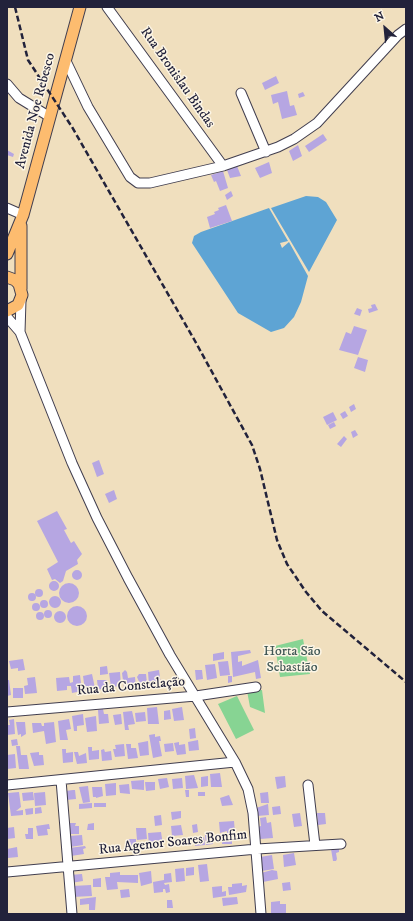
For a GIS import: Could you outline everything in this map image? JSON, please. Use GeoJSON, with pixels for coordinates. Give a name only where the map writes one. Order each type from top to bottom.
{"type":"FeatureCollection","features":[{"type":"Feature","properties":{"kind":"main road","name":"Avenida Noe Rebesco"},"geometry":{"type":"LineString","coordinates":[[7,254],[22,218],[80,7]]}},
{"type":"Feature","properties":{"kind":"main road","name":"Avenida Noe Rebesco"},"geometry":{"type":"LineString","coordinates":[[21,295],[22,218]]}},
{"type":"Feature","properties":{"kind":"main road"},"geometry":{"type":"LineString","coordinates":[[7,277],[15,280],[21,295],[13,309],[7,311]]}},
{"type":"Feature","properties":{"kind":"street","name":"Rua Bronislau Bindas"},"geometry":{"type":"LineString","coordinates":[[108,7],[223,166]]}},
{"type":"Feature","properties":{"kind":"street"},"geometry":{"type":"LineString","coordinates":[[66,61],[92,113],[130,177],[138,183],[150,183],[223,166],[266,152],[294,139],[317,123],[398,35],[406,29]]}},
{"type":"Feature","properties":{"kind":"street"},"geometry":{"type":"LineString","coordinates":[[7,84],[19,98],[50,117]]}},
{"type":"Feature","properties":{"kind":"street"},"geometry":{"type":"LineString","coordinates":[[241,93],[266,152]]}},
{"type":"Feature","properties":{"kind":"street"},"geometry":{"type":"LineString","coordinates":[[7,208],[22,218]]}},
{"type":"Feature","properties":{"kind":"street"},"geometry":{"type":"LineString","coordinates":[[20,332],[21,295]]}},
{"type":"Feature","properties":{"kind":"street"},"geometry":{"type":"LineString","coordinates":[[7,317],[20,332],[72,463],[97,518],[128,578],[235,762],[248,789],[254,813],[261,914]]}},
{"type":"Feature","properties":{"kind":"street","name":"Rua da Constelação"},"geometry":{"type":"LineString","coordinates":[[7,712],[196,696],[256,687]]}},
{"type":"Feature","properties":{"kind":"street"},"geometry":{"type":"LineString","coordinates":[[7,785],[235,762]]}},
{"type":"Feature","properties":{"kind":"street"},"geometry":{"type":"LineString","coordinates":[[61,780],[72,914]]}},
{"type":"Feature","properties":{"kind":"street"},"geometry":{"type":"LineString","coordinates":[[308,784],[315,845]]}},
{"type":"Feature","properties":{"kind":"street","name":"Rua Agenor Soares Bonfim"},"geometry":{"type":"LineString","coordinates":[[7,872],[257,849],[341,844]]}},
{"type":"Feature","properties":{"kind":"green space","name":"Horta São Sebastião"},"geometry":{"type":"Polygon","coordinates":[[[303,639],[310,674],[280,677],[275,646],[303,639]]]}},
{"type":"Feature","properties":{"kind":"green space"},"geometry":{"type":"Polygon","coordinates":[[[262,690],[265,713],[250,707],[247,691],[262,690]]]}},
{"type":"Feature","properties":{"kind":"green space"},"geometry":{"type":"Polygon","coordinates":[[[237,696],[254,730],[236,739],[218,704],[237,696]]]}},
{"type":"Feature","properties":{"kind":"water"},"geometry":{"type":"Polygon","coordinates":[[[306,196],[318,197],[326,202],[337,220],[309,272],[271,208],[306,196]]]}},
{"type":"Feature","properties":{"kind":"water"},"geometry":{"type":"Polygon","coordinates":[[[269,208],[288,241],[280,243],[282,248],[289,242],[308,276],[301,302],[294,317],[284,328],[271,332],[238,313],[192,243],[194,236],[201,232],[269,208]]]}},
{"type":"Feature","properties":{"kind":"building"},"geometry":{"type":"Polygon","coordinates":[[[276,76],[279,83],[265,90],[262,83],[276,76]]]}},
{"type":"Feature","properties":{"kind":"building"},"geometry":{"type":"Polygon","coordinates":[[[287,91],[290,106],[294,105],[297,115],[282,119],[278,102],[273,104],[271,95],[287,91]]]}},
{"type":"Feature","properties":{"kind":"building"},"geometry":{"type":"Polygon","coordinates":[[[303,92],[305,96],[299,98],[298,94],[303,92]]]}},
{"type":"Feature","properties":{"kind":"building"},"geometry":{"type":"Polygon","coordinates":[[[323,134],[327,140],[309,152],[305,146],[323,134]]]}},
{"type":"Feature","properties":{"kind":"building"},"geometry":{"type":"Polygon","coordinates":[[[298,145],[302,156],[293,161],[289,151],[298,145]]]}},
{"type":"Feature","properties":{"kind":"building"},"geometry":{"type":"Polygon","coordinates":[[[7,150],[14,154],[13,157],[7,155],[7,150]]]}},
{"type":"Feature","properties":{"kind":"building"},"geometry":{"type":"Polygon","coordinates":[[[269,162],[272,173],[260,178],[255,168],[269,162]]]}},
{"type":"Feature","properties":{"kind":"building"},"geometry":{"type":"Polygon","coordinates":[[[237,166],[241,176],[230,178],[227,170],[237,166]]]}},
{"type":"Feature","properties":{"kind":"building"},"geometry":{"type":"Polygon","coordinates":[[[223,171],[228,188],[220,191],[216,181],[214,182],[211,175],[223,171]]]}},
{"type":"Feature","properties":{"kind":"building"},"geometry":{"type":"Polygon","coordinates":[[[231,191],[233,196],[227,200],[225,195],[231,191]]]}},
{"type":"Feature","properties":{"kind":"building"},"geometry":{"type":"Polygon","coordinates":[[[226,205],[232,221],[210,228],[207,217],[215,214],[214,212],[219,210],[218,208],[226,205]]]}},
{"type":"Feature","properties":{"kind":"building"},"geometry":{"type":"Polygon","coordinates":[[[375,304],[378,310],[369,313],[368,309],[372,308],[371,305],[375,304]]]}},
{"type":"Feature","properties":{"kind":"building"},"geometry":{"type":"Polygon","coordinates":[[[357,308],[362,310],[360,316],[354,314],[357,308]]]}},
{"type":"Feature","properties":{"kind":"building"},"geometry":{"type":"Polygon","coordinates":[[[354,326],[367,330],[358,355],[339,350],[346,332],[351,334],[354,326]]]}},
{"type":"Feature","properties":{"kind":"building"},"geometry":{"type":"Polygon","coordinates":[[[358,357],[368,360],[365,372],[354,368],[358,357]]]}},
{"type":"Feature","properties":{"kind":"building"},"geometry":{"type":"Polygon","coordinates":[[[354,404],[356,409],[351,412],[349,407],[354,404]]]}},
{"type":"Feature","properties":{"kind":"building"},"geometry":{"type":"Polygon","coordinates":[[[345,411],[348,416],[343,419],[340,414],[345,411]]]}},
{"type":"Feature","properties":{"kind":"building"},"geometry":{"type":"Polygon","coordinates":[[[333,412],[337,420],[327,425],[323,417],[333,412]]]}},
{"type":"Feature","properties":{"kind":"building"},"geometry":{"type":"Polygon","coordinates":[[[334,422],[336,426],[330,429],[328,425],[334,422]]]}},
{"type":"Feature","properties":{"kind":"building"},"geometry":{"type":"Polygon","coordinates":[[[355,430],[358,435],[353,438],[351,432],[355,430]]]}},
{"type":"Feature","properties":{"kind":"building"},"geometry":{"type":"Polygon","coordinates":[[[344,436],[347,439],[341,447],[337,444],[344,436]]]}},
{"type":"Feature","properties":{"kind":"building"},"geometry":{"type":"Polygon","coordinates":[[[99,460],[104,474],[97,477],[92,463],[99,460]]]}},
{"type":"Feature","properties":{"kind":"building"},"geometry":{"type":"Polygon","coordinates":[[[114,490],[117,499],[109,503],[105,494],[114,490]]]}},
{"type":"Feature","properties":{"kind":"building"},"geometry":{"type":"Polygon","coordinates":[[[57,511],[67,529],[64,530],[71,543],[74,541],[82,554],[77,560],[78,564],[66,571],[63,581],[60,583],[55,579],[52,580],[47,569],[58,562],[37,521],[57,511]]]}},
{"type":"Feature","properties":{"kind":"building"},"geometry":{"type":"Polygon","coordinates":[[[77,570],[82,575],[77,580],[72,575],[77,570]]]}},
{"type":"Feature","properties":{"kind":"building"},"geometry":{"type":"Polygon","coordinates":[[[54,581],[59,586],[54,591],[49,586],[54,581]]]}},
{"type":"Feature","properties":{"kind":"building"},"geometry":{"type":"Polygon","coordinates":[[[69,583],[76,586],[79,593],[76,600],[69,603],[62,600],[59,593],[62,586],[69,583]]]}},
{"type":"Feature","properties":{"kind":"building"},"geometry":{"type":"Polygon","coordinates":[[[37,589],[41,589],[43,593],[41,597],[37,597],[35,595],[35,591],[37,589]]]}},
{"type":"Feature","properties":{"kind":"building"},"geometry":{"type":"Polygon","coordinates":[[[30,593],[34,593],[36,597],[34,601],[30,601],[28,599],[28,595],[30,593]]]}},
{"type":"Feature","properties":{"kind":"building"},"geometry":{"type":"Polygon","coordinates":[[[57,596],[60,597],[60,607],[53,608],[50,607],[49,600],[50,597],[57,596]]]}},
{"type":"Feature","properties":{"kind":"building"},"geometry":{"type":"Polygon","coordinates":[[[42,600],[46,600],[48,604],[46,608],[42,608],[40,606],[40,602],[42,600]]]}},
{"type":"Feature","properties":{"kind":"building"},"geometry":{"type":"Polygon","coordinates":[[[34,603],[38,603],[40,607],[38,611],[34,611],[32,609],[32,605],[34,603]]]}},
{"type":"Feature","properties":{"kind":"building"},"geometry":{"type":"Polygon","coordinates":[[[77,606],[84,609],[87,616],[84,623],[77,626],[70,623],[67,616],[70,609],[77,606]]]}},
{"type":"Feature","properties":{"kind":"building"},"geometry":{"type":"Polygon","coordinates":[[[46,610],[50,610],[52,614],[50,618],[46,618],[44,616],[44,612],[46,610]]]}},
{"type":"Feature","properties":{"kind":"building"},"geometry":{"type":"Polygon","coordinates":[[[62,611],[65,612],[65,622],[58,623],[55,622],[54,615],[55,612],[62,611]]]}},
{"type":"Feature","properties":{"kind":"building"},"geometry":{"type":"Polygon","coordinates":[[[38,612],[42,612],[44,616],[42,620],[38,620],[36,618],[36,614],[38,612]]]}},
{"type":"Feature","properties":{"kind":"building"},"geometry":{"type":"Polygon","coordinates":[[[250,650],[251,653],[238,656],[238,662],[242,661],[242,666],[258,660],[261,678],[256,679],[255,672],[233,677],[231,652],[250,650]]]}},
{"type":"Feature","properties":{"kind":"building"},"geometry":{"type":"Polygon","coordinates":[[[224,652],[224,659],[213,661],[213,654],[224,652]]]}},
{"type":"Feature","properties":{"kind":"building"},"geometry":{"type":"Polygon","coordinates":[[[23,659],[25,670],[18,671],[18,668],[11,669],[9,661],[23,659]]]}},
{"type":"Feature","properties":{"kind":"building"},"geometry":{"type":"Polygon","coordinates":[[[228,661],[230,675],[220,676],[218,662],[228,661]]]}},
{"type":"Feature","properties":{"kind":"building"},"geometry":{"type":"Polygon","coordinates":[[[215,664],[217,678],[207,680],[205,665],[215,664]]]}},
{"type":"Feature","properties":{"kind":"building"},"geometry":{"type":"Polygon","coordinates":[[[107,666],[108,674],[100,675],[100,667],[107,666]]]}},
{"type":"Feature","properties":{"kind":"building"},"geometry":{"type":"Polygon","coordinates":[[[125,670],[128,678],[135,677],[136,687],[124,688],[122,673],[125,670]]]}},
{"type":"Feature","properties":{"kind":"building"},"geometry":{"type":"Polygon","coordinates":[[[159,670],[161,685],[149,686],[148,672],[159,670]]]}},
{"type":"Feature","properties":{"kind":"building"},"geometry":{"type":"Polygon","coordinates":[[[195,670],[202,670],[203,679],[196,680],[195,670]]]}},
{"type":"Feature","properties":{"kind":"building"},"geometry":{"type":"Polygon","coordinates":[[[120,672],[121,686],[111,687],[109,673],[120,672]]]}},
{"type":"Feature","properties":{"kind":"building"},"geometry":{"type":"Polygon","coordinates":[[[92,674],[95,688],[85,690],[83,676],[92,674]]]}},
{"type":"Feature","properties":{"kind":"building"},"geometry":{"type":"Polygon","coordinates":[[[139,674],[146,674],[147,683],[140,684],[137,677],[139,674]]]}},
{"type":"Feature","properties":{"kind":"building"},"geometry":{"type":"Polygon","coordinates":[[[80,675],[82,691],[72,693],[71,686],[67,686],[67,690],[57,691],[56,678],[69,677],[70,683],[73,682],[73,676],[80,675]]]}},
{"type":"Feature","properties":{"kind":"building"},"geometry":{"type":"Polygon","coordinates":[[[228,676],[232,676],[232,682],[228,683],[228,676]]]}},
{"type":"Feature","properties":{"kind":"building"},"geometry":{"type":"Polygon","coordinates":[[[35,677],[37,693],[25,694],[24,686],[28,685],[27,678],[35,677]]]}},
{"type":"Feature","properties":{"kind":"building"},"geometry":{"type":"Polygon","coordinates":[[[7,680],[9,680],[11,695],[7,696],[7,680]]]}},
{"type":"Feature","properties":{"kind":"building"},"geometry":{"type":"Polygon","coordinates":[[[97,680],[107,680],[108,690],[98,689],[97,680]]]}},
{"type":"Feature","properties":{"kind":"building"},"geometry":{"type":"Polygon","coordinates":[[[13,688],[23,688],[23,698],[13,698],[13,688]]]}},
{"type":"Feature","properties":{"kind":"building"},"geometry":{"type":"Polygon","coordinates":[[[157,707],[159,724],[148,724],[147,708],[157,707]]]}},
{"type":"Feature","properties":{"kind":"building"},"geometry":{"type":"Polygon","coordinates":[[[182,707],[184,720],[174,721],[172,709],[182,707]]]}},
{"type":"Feature","properties":{"kind":"building"},"geometry":{"type":"Polygon","coordinates":[[[103,709],[104,714],[108,714],[109,723],[99,724],[98,710],[103,709]]]}},
{"type":"Feature","properties":{"kind":"building"},"geometry":{"type":"Polygon","coordinates":[[[170,710],[171,719],[164,720],[164,711],[170,710]]]}},
{"type":"Feature","properties":{"kind":"building"},"geometry":{"type":"Polygon","coordinates":[[[132,711],[135,724],[128,725],[129,730],[125,730],[123,712],[132,711]]]}},
{"type":"Feature","properties":{"kind":"building"},"geometry":{"type":"Polygon","coordinates":[[[145,712],[146,721],[136,722],[135,713],[145,712]]]}},
{"type":"Feature","properties":{"kind":"building"},"geometry":{"type":"Polygon","coordinates":[[[83,714],[84,725],[77,726],[77,731],[74,731],[72,716],[83,714]]]}},
{"type":"Feature","properties":{"kind":"building"},"geometry":{"type":"Polygon","coordinates":[[[121,714],[122,724],[115,725],[113,715],[121,714]]]}},
{"type":"Feature","properties":{"kind":"building"},"geometry":{"type":"Polygon","coordinates":[[[96,716],[97,731],[87,732],[85,718],[96,716]]]}},
{"type":"Feature","properties":{"kind":"building"},"geometry":{"type":"Polygon","coordinates":[[[14,719],[15,734],[7,735],[7,725],[10,725],[9,720],[14,719]]]}},
{"type":"Feature","properties":{"kind":"building"},"geometry":{"type":"Polygon","coordinates":[[[69,719],[71,729],[66,730],[68,740],[60,740],[58,721],[69,719]]]}},
{"type":"Feature","properties":{"kind":"building"},"geometry":{"type":"Polygon","coordinates":[[[16,722],[25,722],[26,734],[21,737],[21,734],[18,735],[16,722]]]}},
{"type":"Feature","properties":{"kind":"building"},"geometry":{"type":"Polygon","coordinates":[[[54,722],[56,742],[46,744],[44,731],[33,733],[32,723],[41,723],[42,726],[44,726],[44,723],[54,722]]]}},
{"type":"Feature","properties":{"kind":"building"},"geometry":{"type":"Polygon","coordinates":[[[195,728],[196,738],[190,739],[189,729],[195,728]]]}},
{"type":"Feature","properties":{"kind":"building"},"geometry":{"type":"Polygon","coordinates":[[[155,734],[155,737],[160,736],[161,741],[159,741],[162,756],[153,758],[149,735],[155,734]]]}},
{"type":"Feature","properties":{"kind":"building"},"geometry":{"type":"Polygon","coordinates":[[[17,739],[18,745],[12,746],[11,740],[17,739]]]}},
{"type":"Feature","properties":{"kind":"building"},"geometry":{"type":"Polygon","coordinates":[[[198,740],[199,750],[189,751],[188,742],[198,740]]]}},
{"type":"Feature","properties":{"kind":"building"},"geometry":{"type":"Polygon","coordinates":[[[148,741],[149,755],[140,756],[138,743],[148,741]]]}},
{"type":"Feature","properties":{"kind":"building"},"geometry":{"type":"Polygon","coordinates":[[[179,742],[179,745],[185,744],[186,754],[177,755],[174,743],[179,742]]]}},
{"type":"Feature","properties":{"kind":"building"},"geometry":{"type":"Polygon","coordinates":[[[173,743],[174,751],[165,752],[164,744],[173,743]]]}},
{"type":"Feature","properties":{"kind":"building"},"geometry":{"type":"Polygon","coordinates":[[[124,744],[125,756],[115,757],[113,749],[116,749],[115,745],[124,744]]]}},
{"type":"Feature","properties":{"kind":"building"},"geometry":{"type":"Polygon","coordinates":[[[126,744],[131,744],[131,748],[136,748],[138,758],[128,759],[126,744]]]}},
{"type":"Feature","properties":{"kind":"building"},"geometry":{"type":"Polygon","coordinates":[[[16,746],[20,746],[21,755],[27,755],[29,769],[19,769],[16,746]]]}},
{"type":"Feature","properties":{"kind":"building"},"geometry":{"type":"Polygon","coordinates":[[[88,747],[92,747],[92,751],[99,750],[99,759],[89,760],[88,747]]]}},
{"type":"Feature","properties":{"kind":"building"},"geometry":{"type":"Polygon","coordinates":[[[62,749],[66,749],[66,753],[73,752],[73,762],[63,763],[62,749]]]}},
{"type":"Feature","properties":{"kind":"building"},"geometry":{"type":"Polygon","coordinates":[[[104,749],[105,752],[111,751],[112,760],[102,761],[101,750],[104,749]]]}},
{"type":"Feature","properties":{"kind":"building"},"geometry":{"type":"Polygon","coordinates":[[[39,752],[39,755],[43,755],[44,765],[34,766],[30,753],[39,752]]]}},
{"type":"Feature","properties":{"kind":"building"},"geometry":{"type":"Polygon","coordinates":[[[74,752],[78,752],[79,756],[86,753],[87,763],[77,764],[74,752]]]}},
{"type":"Feature","properties":{"kind":"building"},"geometry":{"type":"Polygon","coordinates":[[[15,754],[16,768],[7,769],[7,755],[15,754]]]}},
{"type":"Feature","properties":{"kind":"building"},"geometry":{"type":"Polygon","coordinates":[[[220,773],[222,787],[211,787],[210,774],[220,773]]]}},
{"type":"Feature","properties":{"kind":"building"},"geometry":{"type":"Polygon","coordinates":[[[194,775],[198,788],[186,789],[185,776],[194,775]]]}},
{"type":"Feature","properties":{"kind":"building"},"geometry":{"type":"Polygon","coordinates":[[[208,776],[208,786],[201,787],[201,777],[208,776]]]}},
{"type":"Feature","properties":{"kind":"building"},"geometry":{"type":"Polygon","coordinates":[[[285,776],[286,787],[277,789],[275,777],[285,776]]]}},
{"type":"Feature","properties":{"kind":"building"},"geometry":{"type":"Polygon","coordinates":[[[167,778],[169,787],[160,789],[158,779],[167,778]]]}},
{"type":"Feature","properties":{"kind":"building"},"geometry":{"type":"Polygon","coordinates":[[[182,778],[183,788],[173,789],[172,779],[182,778]]]}},
{"type":"Feature","properties":{"kind":"building"},"geometry":{"type":"Polygon","coordinates":[[[144,780],[144,790],[132,789],[131,781],[144,780]]]}},
{"type":"Feature","properties":{"kind":"building"},"geometry":{"type":"Polygon","coordinates":[[[145,782],[155,782],[155,790],[146,791],[145,782]]]}},
{"type":"Feature","properties":{"kind":"building"},"geometry":{"type":"Polygon","coordinates":[[[116,783],[116,795],[106,796],[105,784],[116,783]]]}},
{"type":"Feature","properties":{"kind":"building"},"geometry":{"type":"Polygon","coordinates":[[[129,784],[130,794],[120,793],[119,785],[129,784]]]}},
{"type":"Feature","properties":{"kind":"building"},"geometry":{"type":"Polygon","coordinates":[[[88,786],[90,802],[83,803],[79,787],[88,786]]]}},
{"type":"Feature","properties":{"kind":"building"},"geometry":{"type":"Polygon","coordinates":[[[92,787],[102,787],[103,796],[96,798],[93,797],[92,787]]]}},
{"type":"Feature","properties":{"kind":"building"},"geometry":{"type":"Polygon","coordinates":[[[75,790],[76,799],[66,800],[65,791],[75,790]]]}},
{"type":"Feature","properties":{"kind":"building"},"geometry":{"type":"Polygon","coordinates":[[[185,790],[189,790],[189,797],[186,797],[185,790]]]}},
{"type":"Feature","properties":{"kind":"building"},"geometry":{"type":"Polygon","coordinates":[[[19,792],[21,807],[16,811],[23,810],[23,815],[11,816],[8,793],[19,792]]]}},
{"type":"Feature","properties":{"kind":"building"},"geometry":{"type":"Polygon","coordinates":[[[33,792],[34,800],[23,801],[22,793],[33,792]]]}},
{"type":"Feature","properties":{"kind":"building"},"geometry":{"type":"Polygon","coordinates":[[[45,792],[46,805],[35,806],[34,793],[45,792]]]}},
{"type":"Feature","properties":{"kind":"building"},"geometry":{"type":"Polygon","coordinates":[[[198,792],[205,792],[205,796],[198,796],[198,792]]]}},
{"type":"Feature","properties":{"kind":"building"},"geometry":{"type":"Polygon","coordinates":[[[268,792],[269,803],[261,803],[260,793],[268,792]]]}},
{"type":"Feature","properties":{"kind":"building"},"geometry":{"type":"Polygon","coordinates":[[[229,795],[233,805],[222,806],[220,798],[229,795]]]}},
{"type":"Feature","properties":{"kind":"building"},"geometry":{"type":"Polygon","coordinates":[[[92,803],[92,808],[79,809],[79,804],[92,803]]]}},
{"type":"Feature","properties":{"kind":"building"},"geometry":{"type":"Polygon","coordinates":[[[94,803],[106,803],[106,807],[94,807],[94,803]]]}},
{"type":"Feature","properties":{"kind":"building"},"geometry":{"type":"Polygon","coordinates":[[[268,804],[269,815],[257,816],[256,808],[268,804]]]}},
{"type":"Feature","properties":{"kind":"building"},"geometry":{"type":"Polygon","coordinates":[[[280,806],[281,814],[273,815],[272,807],[280,806]]]}},
{"type":"Feature","properties":{"kind":"building"},"geometry":{"type":"Polygon","coordinates":[[[41,807],[42,813],[35,814],[35,808],[41,807]]]}},
{"type":"Feature","properties":{"kind":"building"},"geometry":{"type":"Polygon","coordinates":[[[33,808],[33,814],[26,815],[25,809],[33,808]]]}},
{"type":"Feature","properties":{"kind":"building"},"geometry":{"type":"Polygon","coordinates":[[[181,811],[181,818],[172,820],[171,812],[181,811]]]}},
{"type":"Feature","properties":{"kind":"building"},"geometry":{"type":"Polygon","coordinates":[[[300,813],[302,826],[294,827],[292,814],[300,813]]]}},
{"type":"Feature","properties":{"kind":"building"},"geometry":{"type":"Polygon","coordinates":[[[317,813],[325,813],[326,824],[318,825],[317,813]]]}},
{"type":"Feature","properties":{"kind":"building"},"geometry":{"type":"Polygon","coordinates":[[[161,815],[162,825],[155,826],[154,816],[161,815]]]}},
{"type":"Feature","properties":{"kind":"building"},"geometry":{"type":"Polygon","coordinates":[[[266,817],[267,823],[271,822],[273,838],[260,839],[258,827],[261,826],[260,818],[266,817]]]}},
{"type":"Feature","properties":{"kind":"building"},"geometry":{"type":"Polygon","coordinates":[[[234,821],[235,833],[227,833],[227,831],[220,833],[219,822],[234,821]]]}},
{"type":"Feature","properties":{"kind":"building"},"geometry":{"type":"Polygon","coordinates":[[[69,823],[76,823],[75,826],[79,826],[79,834],[69,834],[69,823]]]}},
{"type":"Feature","properties":{"kind":"building"},"geometry":{"type":"Polygon","coordinates":[[[94,823],[94,830],[87,830],[88,824],[94,823]]]}},
{"type":"Feature","properties":{"kind":"building"},"geometry":{"type":"Polygon","coordinates":[[[49,824],[50,829],[47,829],[48,835],[38,836],[36,826],[49,824]]]}},
{"type":"Feature","properties":{"kind":"building"},"geometry":{"type":"Polygon","coordinates":[[[197,824],[198,832],[193,833],[192,825],[197,824]]]}},
{"type":"Feature","properties":{"kind":"building"},"geometry":{"type":"Polygon","coordinates":[[[181,825],[183,835],[172,836],[171,826],[181,825]]]}},
{"type":"Feature","properties":{"kind":"building"},"geometry":{"type":"Polygon","coordinates":[[[14,827],[15,838],[7,839],[7,828],[14,827]]]}},
{"type":"Feature","properties":{"kind":"building"},"geometry":{"type":"Polygon","coordinates":[[[28,828],[33,828],[33,839],[26,839],[25,834],[28,834],[28,828]]]}},
{"type":"Feature","properties":{"kind":"building"},"geometry":{"type":"Polygon","coordinates":[[[136,828],[146,828],[147,839],[137,840],[136,828]]]}},
{"type":"Feature","properties":{"kind":"building"},"geometry":{"type":"Polygon","coordinates":[[[161,832],[163,845],[149,846],[148,833],[161,832]]]}},
{"type":"Feature","properties":{"kind":"building"},"geometry":{"type":"Polygon","coordinates":[[[212,834],[213,844],[206,845],[205,835],[212,834]]]}},
{"type":"Feature","properties":{"kind":"building"},"geometry":{"type":"Polygon","coordinates":[[[82,835],[83,845],[70,847],[69,836],[82,835]]]}},
{"type":"Feature","properties":{"kind":"building"},"geometry":{"type":"Polygon","coordinates":[[[204,837],[205,845],[195,846],[194,838],[204,837]]]}},
{"type":"Feature","properties":{"kind":"building"},"geometry":{"type":"Polygon","coordinates":[[[222,837],[232,837],[232,844],[222,844],[222,837]]]}},
{"type":"Feature","properties":{"kind":"building"},"geometry":{"type":"Polygon","coordinates":[[[127,839],[136,839],[136,849],[127,850],[127,839]]]}},
{"type":"Feature","properties":{"kind":"building"},"geometry":{"type":"Polygon","coordinates":[[[85,846],[86,848],[83,849],[84,854],[71,856],[69,848],[85,846]]]}},
{"type":"Feature","properties":{"kind":"building"},"geometry":{"type":"Polygon","coordinates":[[[17,847],[18,857],[8,858],[7,849],[17,847]]]}},
{"type":"Feature","properties":{"kind":"building"},"geometry":{"type":"Polygon","coordinates":[[[339,848],[339,852],[336,853],[337,859],[336,861],[333,861],[331,849],[339,848]]]}},
{"type":"Feature","properties":{"kind":"building"},"geometry":{"type":"Polygon","coordinates":[[[294,853],[296,865],[284,867],[283,855],[294,853]]]}},
{"type":"Feature","properties":{"kind":"building"},"geometry":{"type":"Polygon","coordinates":[[[272,855],[274,869],[262,871],[260,857],[272,855]]]}},
{"type":"Feature","properties":{"kind":"building"},"geometry":{"type":"Polygon","coordinates":[[[207,864],[209,881],[200,882],[198,865],[207,864]]]}},
{"type":"Feature","properties":{"kind":"building"},"geometry":{"type":"Polygon","coordinates":[[[194,867],[194,875],[186,876],[186,868],[194,867]]]}},
{"type":"Feature","properties":{"kind":"building"},"geometry":{"type":"Polygon","coordinates":[[[184,868],[185,881],[176,882],[175,869],[184,868]]]}},
{"type":"Feature","properties":{"kind":"building"},"geometry":{"type":"Polygon","coordinates":[[[272,870],[277,871],[278,879],[263,882],[261,873],[272,870]]]}},
{"type":"Feature","properties":{"kind":"building"},"geometry":{"type":"Polygon","coordinates":[[[151,871],[152,883],[141,886],[139,873],[151,871]]]}},
{"type":"Feature","properties":{"kind":"building"},"geometry":{"type":"Polygon","coordinates":[[[120,872],[120,875],[138,875],[138,883],[117,882],[118,889],[107,890],[105,877],[110,877],[110,873],[120,872]]]}},
{"type":"Feature","properties":{"kind":"building"},"geometry":{"type":"Polygon","coordinates":[[[171,873],[172,882],[164,883],[165,885],[169,884],[170,892],[166,893],[165,889],[163,889],[163,892],[154,893],[153,882],[164,880],[164,874],[171,873]]]}},
{"type":"Feature","properties":{"kind":"building"},"geometry":{"type":"Polygon","coordinates":[[[82,874],[83,881],[71,883],[70,875],[82,874]]]}},
{"type":"Feature","properties":{"kind":"building"},"geometry":{"type":"Polygon","coordinates":[[[101,878],[101,887],[93,887],[93,879],[101,878]]]}},
{"type":"Feature","properties":{"kind":"building"},"geometry":{"type":"Polygon","coordinates":[[[290,882],[291,890],[283,891],[282,883],[290,882]]]}},
{"type":"Feature","properties":{"kind":"building"},"geometry":{"type":"Polygon","coordinates":[[[242,883],[242,886],[247,885],[246,892],[229,895],[228,887],[232,887],[232,884],[242,883]]]}},
{"type":"Feature","properties":{"kind":"building"},"geometry":{"type":"Polygon","coordinates":[[[91,885],[92,896],[72,897],[72,886],[91,885]]]}},
{"type":"Feature","properties":{"kind":"building"},"geometry":{"type":"Polygon","coordinates":[[[222,886],[222,892],[226,891],[226,896],[213,898],[212,887],[222,886]]]}},
{"type":"Feature","properties":{"kind":"building"},"geometry":{"type":"Polygon","coordinates":[[[129,889],[130,897],[121,898],[120,890],[129,889]]]}},
{"type":"Feature","properties":{"kind":"building"},"geometry":{"type":"Polygon","coordinates":[[[96,897],[95,910],[89,910],[89,904],[80,905],[80,899],[96,897]]]}},
{"type":"Feature","properties":{"kind":"building"},"geometry":{"type":"Polygon","coordinates":[[[237,897],[238,904],[223,906],[222,898],[237,897]]]}},
{"type":"Feature","properties":{"kind":"building"},"geometry":{"type":"Polygon","coordinates":[[[167,900],[172,900],[173,908],[167,908],[167,900]]]}},
{"type":"Feature","properties":{"kind":"building"},"geometry":{"type":"Polygon","coordinates":[[[280,901],[280,904],[286,904],[286,914],[271,914],[271,902],[280,901]]]}},
{"type":"Feature","properties":{"kind":"railway"},"geometry":{"type":"LineString","coordinates":[[15,7],[28,60],[72,127],[195,341],[252,445],[260,469],[277,540],[287,564],[306,592],[322,611],[406,682]]}}]}
